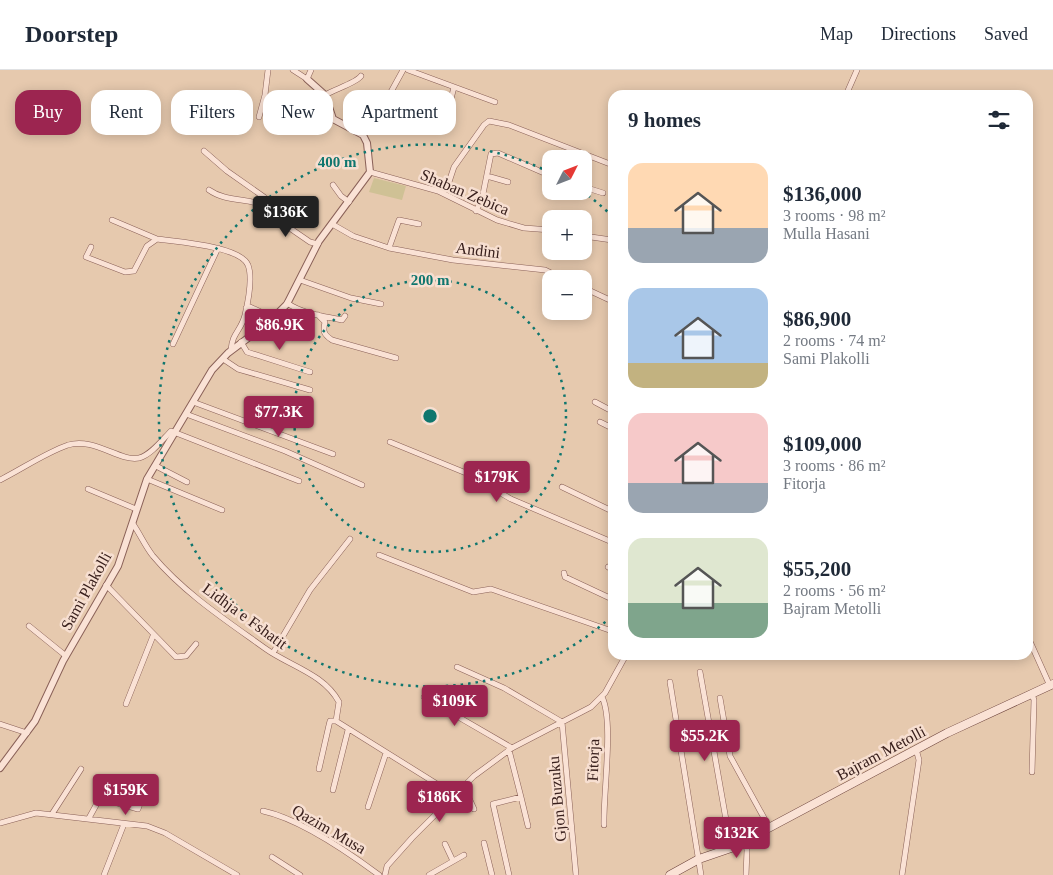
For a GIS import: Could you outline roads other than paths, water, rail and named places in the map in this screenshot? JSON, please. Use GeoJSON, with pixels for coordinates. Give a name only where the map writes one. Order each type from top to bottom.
{"type":"FeatureCollection","features":[{"type":"Feature","properties":{"kind":"main road","name":"Bajram Metolli"},"geometry":{"type":"LineString","coordinates":[[670,875],[699,860],[731,848],[916,749],[1051,685]]}},
{"type":"Feature","properties":{"kind":"street"},"geometry":{"type":"LineString","coordinates":[[259,117],[265,95],[268,70]]}},
{"type":"Feature","properties":{"kind":"street"},"geometry":{"type":"LineString","coordinates":[[293,70],[307,79],[319,90]]}},
{"type":"Feature","properties":{"kind":"street"},"geometry":{"type":"LineString","coordinates":[[307,79],[311,70]]}},
{"type":"Feature","properties":{"kind":"street"},"geometry":{"type":"LineString","coordinates":[[392,90],[402,70]]}},
{"type":"Feature","properties":{"kind":"street"},"geometry":{"type":"LineString","coordinates":[[408,70],[495,102]]}},
{"type":"Feature","properties":{"kind":"street"},"geometry":{"type":"LineString","coordinates":[[848,90],[857,70]]}},
{"type":"Feature","properties":{"kind":"street"},"geometry":{"type":"LineString","coordinates":[[333,91],[357,80],[361,76]]}},
{"type":"Feature","properties":{"kind":"street"},"geometry":{"type":"LineString","coordinates":[[438,191],[449,182],[454,167],[484,125],[489,121],[509,125],[608,163]]}},
{"type":"Feature","properties":{"kind":"street"},"geometry":{"type":"LineString","coordinates":[[363,135],[367,143],[370,172]]}},
{"type":"Feature","properties":{"kind":"street"},"geometry":{"type":"LineString","coordinates":[[204,151],[264,197],[278,220],[310,242],[318,244]]}},
{"type":"Feature","properties":{"kind":"street"},"geometry":{"type":"LineString","coordinates":[[476,211],[482,199],[490,156],[494,152],[542,172]]}},
{"type":"Feature","properties":{"kind":"street","name":"Shaban Zebica"},"geometry":{"type":"LineString","coordinates":[[370,172],[438,191],[476,211],[512,225],[542,229]]}},
{"type":"Feature","properties":{"kind":"street","name":"Sami Plakolli"},"geometry":{"type":"LineString","coordinates":[[0,768],[27,733],[42,709],[66,656],[118,566],[147,479],[212,370],[231,350],[274,318],[287,303],[318,244],[370,172]]}},
{"type":"Feature","properties":{"kind":"street"},"geometry":{"type":"LineString","coordinates":[[487,176],[508,182]]}},
{"type":"Feature","properties":{"kind":"street"},"geometry":{"type":"LineString","coordinates":[[333,185],[341,196],[349,202]]}},
{"type":"Feature","properties":{"kind":"street"},"geometry":{"type":"LineString","coordinates":[[209,190],[219,196],[259,203],[270,209]]}},
{"type":"Feature","properties":{"kind":"street"},"geometry":{"type":"LineString","coordinates":[[592,190],[603,193]]}},
{"type":"Feature","properties":{"kind":"street"},"geometry":{"type":"LineString","coordinates":[[112,220],[157,238],[218,248],[236,253],[247,263],[250,272],[246,308],[243,321],[232,338],[231,350]]}},
{"type":"Feature","properties":{"kind":"street"},"geometry":{"type":"LineString","coordinates":[[389,248],[399,220],[419,224]]}},
{"type":"Feature","properties":{"kind":"street","name":"Andini"},"geometry":{"type":"LineString","coordinates":[[332,224],[352,236],[389,248],[453,260],[545,270]]}},
{"type":"Feature","properties":{"kind":"street"},"geometry":{"type":"LineString","coordinates":[[592,237],[608,239]]}},
{"type":"Feature","properties":{"kind":"street"},"geometry":{"type":"LineString","coordinates":[[91,246],[86,257],[130,273],[134,271],[148,246],[157,238]]}},
{"type":"Feature","properties":{"kind":"street"},"geometry":{"type":"LineString","coordinates":[[173,344],[218,248]]}},
{"type":"Feature","properties":{"kind":"street"},"geometry":{"type":"LineString","coordinates":[[300,280],[351,298],[381,304]]}},
{"type":"Feature","properties":{"kind":"street"},"geometry":{"type":"LineString","coordinates":[[592,292],[608,299]]}},
{"type":"Feature","properties":{"kind":"street"},"geometry":{"type":"LineString","coordinates":[[287,303],[296,309],[318,315],[342,320],[345,316]]}},
{"type":"Feature","properties":{"kind":"street"},"geometry":{"type":"LineString","coordinates":[[246,308],[250,307],[274,318]]}},
{"type":"Feature","properties":{"kind":"street"},"geometry":{"type":"LineString","coordinates":[[318,315],[325,322],[324,334],[332,340],[396,358]]}},
{"type":"Feature","properties":{"kind":"street"},"geometry":{"type":"LineString","coordinates":[[241,342],[247,352],[310,372]]}},
{"type":"Feature","properties":{"kind":"street"},"geometry":{"type":"LineString","coordinates":[[223,359],[238,369],[310,390]]}},
{"type":"Feature","properties":{"kind":"street"},"geometry":{"type":"LineString","coordinates":[[193,402],[333,454]]}},
{"type":"Feature","properties":{"kind":"street"},"geometry":{"type":"LineString","coordinates":[[595,402],[608,409]]}},
{"type":"Feature","properties":{"kind":"street"},"geometry":{"type":"LineString","coordinates":[[186,414],[310,461],[362,485]]}},
{"type":"Feature","properties":{"kind":"street"},"geometry":{"type":"LineString","coordinates":[[600,422],[608,426]]}},
{"type":"Feature","properties":{"kind":"street"},"geometry":{"type":"LineString","coordinates":[[0,480],[69,444],[100,446],[130,458],[140,458],[155,447],[171,431],[299,481]]}},
{"type":"Feature","properties":{"kind":"street"},"geometry":{"type":"LineString","coordinates":[[390,442],[466,473],[511,499],[608,540]]}},
{"type":"Feature","properties":{"kind":"street"},"geometry":{"type":"LineString","coordinates":[[156,466],[187,482]]}},
{"type":"Feature","properties":{"kind":"street"},"geometry":{"type":"LineString","coordinates":[[147,479],[222,510]]}},
{"type":"Feature","properties":{"kind":"street"},"geometry":{"type":"LineString","coordinates":[[562,487],[608,509]]}},
{"type":"Feature","properties":{"kind":"street"},"geometry":{"type":"LineString","coordinates":[[88,489],[136,509]]}},
{"type":"Feature","properties":{"kind":"street","name":"Lidhja e Fshatit"},"geometry":{"type":"LineString","coordinates":[[133,524],[152,554],[188,590],[273,653],[310,673],[330,690],[339,702],[336,721]]}},
{"type":"Feature","properties":{"kind":"street"},"geometry":{"type":"LineString","coordinates":[[273,653],[310,590],[350,539]]}},
{"type":"Feature","properties":{"kind":"street"},"geometry":{"type":"LineString","coordinates":[[379,555],[474,592],[491,589],[608,630]]}},
{"type":"Feature","properties":{"kind":"street"},"geometry":{"type":"LineString","coordinates":[[564,573],[564,577],[608,597]]}},
{"type":"Feature","properties":{"kind":"street"},"geometry":{"type":"LineString","coordinates":[[106,585],[153,636],[180,658],[186,656],[196,644]]}},
{"type":"Feature","properties":{"kind":"street","name":"Sami Plakolli"},"geometry":{"type":"LineString","coordinates":[[29,626],[66,656]]}},
{"type":"Feature","properties":{"kind":"street"},"geometry":{"type":"LineString","coordinates":[[126,704],[153,636]]}},
{"type":"Feature","properties":{"kind":"street"},"geometry":{"type":"LineString","coordinates":[[1033,647],[1051,685]]}},
{"type":"Feature","properties":{"kind":"street"},"geometry":{"type":"LineString","coordinates":[[382,874],[412,838],[463,785],[510,749],[591,707],[602,697],[623,660]]}},
{"type":"Feature","properties":{"kind":"street"},"geometry":{"type":"LineString","coordinates":[[457,667],[504,688],[562,722]]}},
{"type":"Feature","properties":{"kind":"street"},"geometry":{"type":"LineString","coordinates":[[700,672],[731,848]]}},
{"type":"Feature","properties":{"kind":"street"},"geometry":{"type":"LineString","coordinates":[[670,682],[701,875]]}},
{"type":"Feature","properties":{"kind":"street"},"geometry":{"type":"LineString","coordinates":[[1032,694],[1034,700],[1032,772]]}},
{"type":"Feature","properties":{"kind":"street"},"geometry":{"type":"LineString","coordinates":[[424,697],[510,749],[528,826]]}},
{"type":"Feature","properties":{"kind":"street","name":"Fitorja"},"geometry":{"type":"LineString","coordinates":[[602,697],[606,729],[604,825]]}},
{"type":"Feature","properties":{"kind":"street"},"geometry":{"type":"LineString","coordinates":[[720,698],[730,756],[769,827]]}},
{"type":"Feature","properties":{"kind":"street"},"geometry":{"type":"LineString","coordinates":[[319,769],[330,721],[336,721],[386,753],[431,778],[453,794]]}},
{"type":"Feature","properties":{"kind":"street","name":"Gjon Buzuku"},"geometry":{"type":"LineString","coordinates":[[562,722],[576,875]]}},
{"type":"Feature","properties":{"kind":"street"},"geometry":{"type":"LineString","coordinates":[[0,724],[27,733]]}},
{"type":"Feature","properties":{"kind":"street"},"geometry":{"type":"LineString","coordinates":[[333,790],[348,730]]}},
{"type":"Feature","properties":{"kind":"street"},"geometry":{"type":"LineString","coordinates":[[902,875],[919,760],[916,749]]}},
{"type":"Feature","properties":{"kind":"street"},"geometry":{"type":"LineString","coordinates":[[368,807],[386,753]]}},
{"type":"Feature","properties":{"kind":"street"},"geometry":{"type":"LineString","coordinates":[[52,814],[81,769]]}},
{"type":"Feature","properties":{"kind":"street"},"geometry":{"type":"LineString","coordinates":[[463,785],[474,809]]}},
{"type":"Feature","properties":{"kind":"street"},"geometry":{"type":"LineString","coordinates":[[509,875],[492,806],[493,804],[521,797]]}},
{"type":"Feature","properties":{"kind":"street"},"geometry":{"type":"LineString","coordinates":[[89,818],[100,798],[138,809],[141,801]]}},
{"type":"Feature","properties":{"kind":"street","name":"Qazim Musa"},"geometry":{"type":"LineString","coordinates":[[263,811],[281,816],[342,849],[382,874]]}},
{"type":"Feature","properties":{"kind":"street"},"geometry":{"type":"LineString","coordinates":[[0,823],[36,813],[147,826],[165,833],[237,875]]}},
{"type":"Feature","properties":{"kind":"street"},"geometry":{"type":"LineString","coordinates":[[104,875],[124,824]]}},
{"type":"Feature","properties":{"kind":"street"},"geometry":{"type":"LineString","coordinates":[[745,840],[747,850],[746,875]]}},
{"type":"Feature","properties":{"kind":"street"},"geometry":{"type":"LineString","coordinates":[[484,843],[492,875]]}},
{"type":"Feature","properties":{"kind":"street"},"geometry":{"type":"LineString","coordinates":[[445,844],[453,861]]}},
{"type":"Feature","properties":{"kind":"street"},"geometry":{"type":"LineString","coordinates":[[429,875],[464,855]]}},
{"type":"Feature","properties":{"kind":"street"},"geometry":{"type":"LineString","coordinates":[[272,857],[300,875]]}}]}
